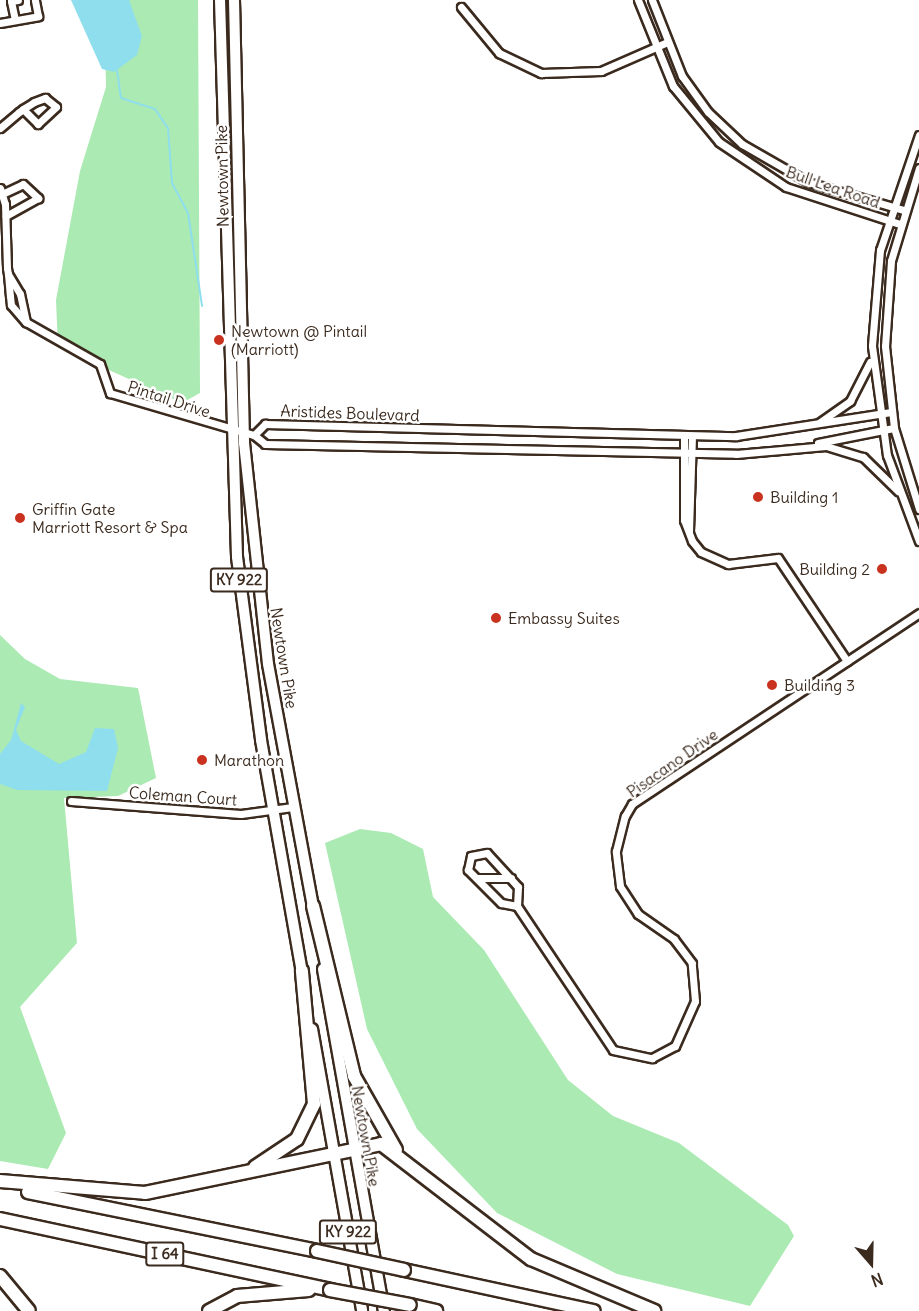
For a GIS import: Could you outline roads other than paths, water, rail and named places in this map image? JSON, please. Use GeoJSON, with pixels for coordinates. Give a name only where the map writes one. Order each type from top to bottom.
{"type":"FeatureCollection","features":[{"type":"Feature","properties":{"kind":"highway","name":"Newtown Pike"},"geometry":{"type":"LineString","coordinates":[[220,0],[230,431],[237,557],[274,811],[362,1311]]}},
{"type":"Feature","properties":{"kind":"highway","name":"Newtown Pike"},"geometry":{"type":"LineString","coordinates":[[234,0],[249,434],[258,585],[293,807],[313,906],[352,1148],[384,1311]]}},
{"type":"Feature","properties":{"kind":"highway"},"geometry":{"type":"LineString","coordinates":[[313,906],[354,1076],[403,1161]]}},
{"type":"Feature","properties":{"kind":"highway"},"geometry":{"type":"LineString","coordinates":[[226,1179],[289,1148],[314,1104],[302,971]]}},
{"type":"Feature","properties":{"kind":"highway"},"geometry":{"type":"LineString","coordinates":[[0,1184],[118,1194],[226,1179],[334,1152],[381,1144],[531,1260],[654,1311]]}},
{"type":"Feature","properties":{"kind":"highway","name":"I 64"},"geometry":{"type":"LineString","coordinates":[[0,1184],[594,1311]]}},
{"type":"Feature","properties":{"kind":"highway","name":"I 64"},"geometry":{"type":"LineString","coordinates":[[0,1218],[436,1311]]}},
{"type":"Feature","properties":{"kind":"highway"},"geometry":{"type":"LineString","coordinates":[[0,1276],[29,1311]]}},
{"type":"Feature","properties":{"kind":"highway"},"geometry":{"type":"LineString","coordinates":[[209,1311],[254,1293],[330,1290]]}},
{"type":"Feature","properties":{"kind":"street"},"geometry":{"type":"LineString","coordinates":[[15,20],[12,1],[18,0]]}},
{"type":"Feature","properties":{"kind":"street"},"geometry":{"type":"LineString","coordinates":[[0,23],[38,16],[35,0]]}},
{"type":"Feature","properties":{"kind":"street","name":"Bull Lea Road"},"geometry":{"type":"LineString","coordinates":[[638,0],[653,49],[685,105],[741,160],[803,194],[900,224]]}},
{"type":"Feature","properties":{"kind":"street","name":"Bull Lea Road"},"geometry":{"type":"LineString","coordinates":[[652,0],[665,43],[708,112],[755,154],[808,182],[903,210]]}},
{"type":"Feature","properties":{"kind":"street"},"geometry":{"type":"LineString","coordinates":[[461,7],[499,53],[541,73],[600,71],[665,43]]}},
{"type":"Feature","properties":{"kind":"street"},"geometry":{"type":"LineString","coordinates":[[0,128],[23,109],[45,98],[56,107],[38,124],[23,109]]}},
{"type":"Feature","properties":{"kind":"street"},"geometry":{"type":"LineString","coordinates":[[919,135],[887,220],[875,286],[872,354],[881,431],[898,491],[919,541]]}},
{"type":"Feature","properties":{"kind":"street"},"geometry":{"type":"LineString","coordinates":[[919,168],[903,210],[885,318],[891,412],[919,509]]}},
{"type":"Feature","properties":{"kind":"street"},"geometry":{"type":"LineString","coordinates":[[1,191],[23,184],[38,198],[6,216]]}},
{"type":"Feature","properties":{"kind":"street","name":"Pintail Drive"},"geometry":{"type":"LineString","coordinates":[[1,191],[6,216],[8,274],[14,313],[100,364],[110,393],[230,431]]}},
{"type":"Feature","properties":{"kind":"street","name":"Pintail Drive"},"geometry":{"type":"LineString","coordinates":[[8,274],[20,294],[26,321]]}},
{"type":"Feature","properties":{"kind":"street","name":"Aristides Boulevard"},"geometry":{"type":"LineString","coordinates":[[801,428],[824,421],[850,401],[872,354]]}},
{"type":"Feature","properties":{"kind":"street","name":"Aristides Boulevard"},"geometry":{"type":"LineString","coordinates":[[891,412],[801,428],[688,436],[265,424],[249,434],[265,444],[688,453],[849,450],[876,465],[898,491]]}},
{"type":"Feature","properties":{"kind":"street","name":"Aristides Boulevard"},"geometry":{"type":"LineString","coordinates":[[783,450],[894,428]]}},
{"type":"Feature","properties":{"kind":"street"},"geometry":{"type":"LineString","coordinates":[[230,431],[249,434]]}},
{"type":"Feature","properties":{"kind":"street"},"geometry":{"type":"LineString","coordinates":[[688,436],[684,520],[701,552],[728,564],[778,558],[847,661]]}},
{"type":"Feature","properties":{"kind":"street","name":"Pisacano Drive"},"geometry":{"type":"LineString","coordinates":[[518,906],[613,1050],[652,1058],[675,1047],[695,1001],[693,963],[674,939],[638,914],[620,886],[616,851],[625,816],[632,804],[919,613]]}},
{"type":"Feature","properties":{"kind":"street","name":"Coleman Court"},"geometry":{"type":"LineString","coordinates":[[71,801],[241,814],[293,807]]}},
{"type":"Feature","properties":{"kind":"street"},"geometry":{"type":"LineString","coordinates":[[482,852],[511,878],[518,887],[518,906],[501,903],[477,878],[467,866],[471,856],[482,852]]}},
{"type":"Feature","properties":{"kind":"street"},"geometry":{"type":"LineString","coordinates":[[477,878],[511,878]]}},
{"type":"Feature","properties":{"kind":"water"},"geometry":{"type":"Polygon","coordinates":[[[71,0],[129,0],[142,36],[137,55],[114,72],[102,69],[71,0]]]}},
{"type":"Feature","properties":{"kind":"water"},"geometry":{"type":"Polygon","coordinates":[[[21,703],[25,707],[16,730],[21,741],[59,764],[86,752],[95,728],[114,729],[118,748],[107,791],[17,790],[0,784],[0,754],[11,740],[21,703]]]}},
{"type":"Feature","properties":{"kind":"waterway"},"geometry":{"type":"LineString","coordinates":[[117,70],[121,98],[155,109],[168,128],[172,183],[188,213],[202,306]]}},
{"type":"Feature","properties":{"kind":"place","name":"Newtown @ Pintail (Marriott)"},"geometry":{"type":"Point","coordinates":[219,340]}},
{"type":"Feature","properties":{"kind":"place","name":"Building 1"},"geometry":{"type":"Point","coordinates":[758,497]}},
{"type":"Feature","properties":{"kind":"place","name":"Griffin Gate Marriott Resort & Spa"},"geometry":{"type":"Point","coordinates":[20,518]}},
{"type":"Feature","properties":{"kind":"place","name":"Building 2"},"geometry":{"type":"Point","coordinates":[882,569]}},
{"type":"Feature","properties":{"kind":"place","name":"Embassy Suites"},"geometry":{"type":"Point","coordinates":[496,618]}},
{"type":"Feature","properties":{"kind":"place","name":"Building 3"},"geometry":{"type":"Point","coordinates":[772,685]}},
{"type":"Feature","properties":{"kind":"place","name":"Marathon"},"geometry":{"type":"Point","coordinates":[202,760]}}]}
